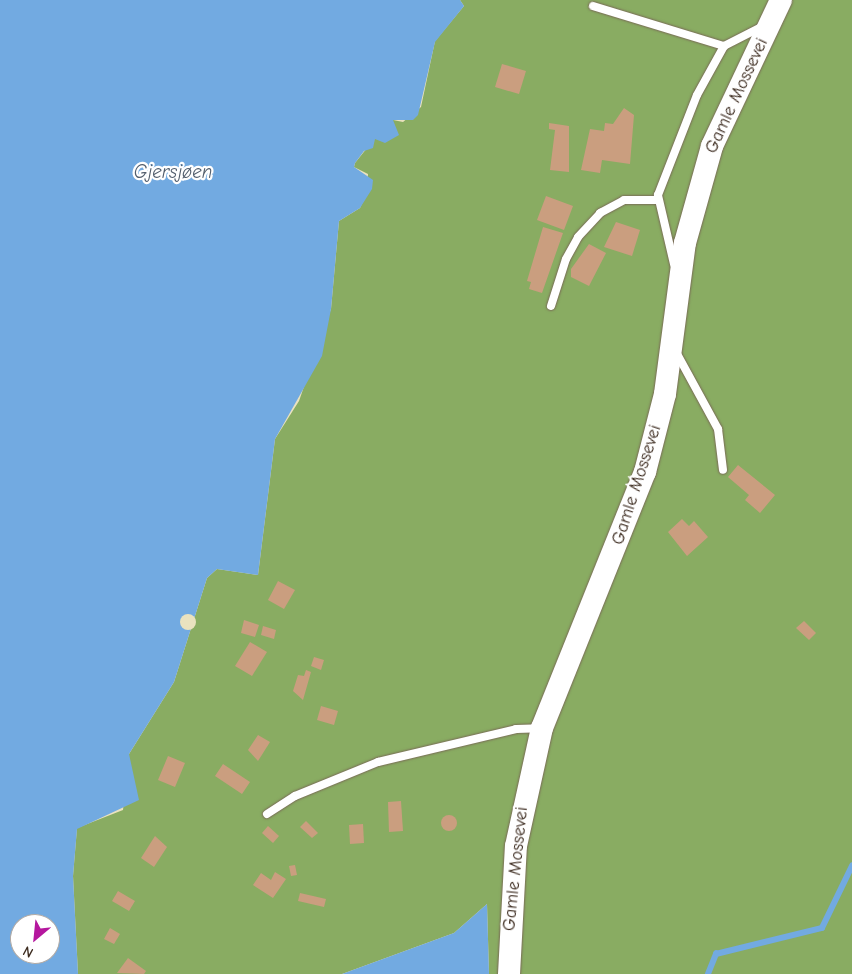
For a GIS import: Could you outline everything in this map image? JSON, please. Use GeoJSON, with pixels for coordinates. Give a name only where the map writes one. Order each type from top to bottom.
{"type":"FeatureCollection","features":[{"type":"Feature","properties":{"kind":"main road","name":"Gamle Mossevei"},"geometry":{"type":"LineString","coordinates":[[509,974],[518,829],[542,728],[645,472],[672,346],[692,210],[712,146],[781,0]]}},
{"type":"Feature","properties":{"kind":"lane"},"geometry":{"type":"LineString","coordinates":[[593,6],[724,46]]}},
{"type":"Feature","properties":{"kind":"lane"},"geometry":{"type":"LineString","coordinates":[[680,283],[657,200],[697,95],[724,46],[772,22]]}},
{"type":"Feature","properties":{"kind":"lane"},"geometry":{"type":"LineString","coordinates":[[551,306],[566,259],[600,214],[624,200],[657,200]]}},
{"type":"Feature","properties":{"kind":"lane"},"geometry":{"type":"LineString","coordinates":[[672,346],[718,429],[723,470]]}},
{"type":"Feature","properties":{"kind":"lane"},"geometry":{"type":"LineString","coordinates":[[267,814],[303,792],[378,762],[516,729],[542,728]]}},
{"type":"Feature","properties":{"kind":"green space"},"geometry":{"type":"Polygon","coordinates":[[[460,0],[852,0],[852,974],[489,974],[487,904],[454,933],[342,974],[78,974],[73,876],[77,828],[123,810],[129,754],[174,682],[207,578],[217,569],[258,575],[275,439],[299,401],[331,309],[339,221],[360,208],[366,195],[368,174],[354,167],[355,163],[375,138],[384,140],[393,120],[403,122],[421,107],[435,41],[464,6],[460,0]]]}},
{"type":"Feature","properties":{"kind":"water","name":"Gjersjøen"},"geometry":{"type":"Polygon","coordinates":[[[0,0],[460,0],[464,6],[435,42],[418,115],[413,120],[393,120],[399,135],[385,143],[375,139],[373,148],[364,151],[355,163],[354,167],[373,180],[372,189],[360,208],[339,221],[331,309],[322,356],[275,439],[258,575],[217,569],[207,578],[174,682],[129,754],[139,800],[77,829],[73,876],[78,974],[0,974],[0,0]]]}},
{"type":"Feature","properties":{"kind":"water"},"geometry":{"type":"Polygon","coordinates":[[[487,904],[489,974],[342,974],[454,933],[487,904]]]}},
{"type":"Feature","properties":{"kind":"pier"},"geometry":{"type":"Polygon","coordinates":[[[188,614],[196,622],[188,630],[180,622],[188,614]]]}},
{"type":"Feature","properties":{"kind":"building"},"geometry":{"type":"Polygon","coordinates":[[[502,64],[526,71],[519,94],[495,87],[502,64]]]}},
{"type":"Feature","properties":{"kind":"building"},"geometry":{"type":"Polygon","coordinates":[[[624,108],[634,115],[630,164],[602,160],[600,173],[581,170],[590,129],[604,131],[605,123],[613,124],[624,108]]]}},
{"type":"Feature","properties":{"kind":"building"},"geometry":{"type":"Polygon","coordinates":[[[549,123],[569,126],[569,172],[550,170],[555,130],[549,129],[549,123]]]}},
{"type":"Feature","properties":{"kind":"building"},"geometry":{"type":"Polygon","coordinates":[[[546,196],[573,206],[564,230],[537,220],[546,196]]]}},
{"type":"Feature","properties":{"kind":"building"},"geometry":{"type":"Polygon","coordinates":[[[616,222],[640,230],[632,256],[604,247],[616,222]]]}},
{"type":"Feature","properties":{"kind":"building"},"geometry":{"type":"Polygon","coordinates":[[[543,227],[563,233],[542,293],[529,289],[531,282],[527,281],[543,227]]]}},
{"type":"Feature","properties":{"kind":"building"},"geometry":{"type":"Polygon","coordinates":[[[589,244],[606,253],[589,286],[571,277],[571,269],[589,244]]]}},
{"type":"Feature","properties":{"kind":"building"},"geometry":{"type":"Polygon","coordinates":[[[738,465],[775,495],[760,513],[745,500],[749,495],[728,477],[738,465]]]}},
{"type":"Feature","properties":{"kind":"building"},"geometry":{"type":"Polygon","coordinates":[[[682,519],[689,526],[694,521],[708,537],[687,556],[668,532],[682,519]]]}},
{"type":"Feature","properties":{"kind":"building"},"geometry":{"type":"Polygon","coordinates":[[[278,581],[295,590],[284,609],[268,600],[278,581]]]}},
{"type":"Feature","properties":{"kind":"building"},"geometry":{"type":"Polygon","coordinates":[[[244,620],[259,625],[255,637],[241,633],[244,620]]]}},
{"type":"Feature","properties":{"kind":"building"},"geometry":{"type":"Polygon","coordinates":[[[804,621],[816,633],[809,640],[796,628],[804,621]]]}},
{"type":"Feature","properties":{"kind":"building"},"geometry":{"type":"Polygon","coordinates":[[[263,626],[276,630],[274,639],[261,635],[263,626]]]}},
{"type":"Feature","properties":{"kind":"building"},"geometry":{"type":"Polygon","coordinates":[[[250,642],[267,652],[252,676],[235,666],[250,642]]]}},
{"type":"Feature","properties":{"kind":"building"},"geometry":{"type":"Polygon","coordinates":[[[314,657],[324,660],[321,670],[311,666],[314,657]]]}},
{"type":"Feature","properties":{"kind":"building"},"geometry":{"type":"Polygon","coordinates":[[[306,670],[311,672],[303,700],[293,691],[298,675],[304,676],[306,670]]]}},
{"type":"Feature","properties":{"kind":"building"},"geometry":{"type":"Polygon","coordinates":[[[321,706],[338,711],[334,725],[317,720],[321,706]]]}},
{"type":"Feature","properties":{"kind":"building"},"geometry":{"type":"Polygon","coordinates":[[[258,735],[270,742],[258,761],[248,750],[258,735]]]}},
{"type":"Feature","properties":{"kind":"building"},"geometry":{"type":"Polygon","coordinates":[[[168,756],[185,763],[175,787],[158,780],[168,756]]]}},
{"type":"Feature","properties":{"kind":"building"},"geometry":{"type":"Polygon","coordinates":[[[223,764],[250,782],[242,794],[215,776],[223,764]]]}},
{"type":"Feature","properties":{"kind":"building"},"geometry":{"type":"Polygon","coordinates":[[[401,801],[403,831],[389,832],[388,802],[401,801]]]}},
{"type":"Feature","properties":{"kind":"building"},"geometry":{"type":"Polygon","coordinates":[[[449,815],[455,817],[457,823],[455,829],[449,831],[443,829],[441,823],[443,817],[449,815]]]}},
{"type":"Feature","properties":{"kind":"building"},"geometry":{"type":"Polygon","coordinates":[[[306,821],[318,833],[312,838],[300,827],[306,821]]]}},
{"type":"Feature","properties":{"kind":"building"},"geometry":{"type":"Polygon","coordinates":[[[363,824],[364,843],[350,844],[349,825],[363,824]]]}},
{"type":"Feature","properties":{"kind":"building"},"geometry":{"type":"Polygon","coordinates":[[[268,826],[279,836],[273,843],[262,833],[268,826]]]}},
{"type":"Feature","properties":{"kind":"building"},"geometry":{"type":"Polygon","coordinates":[[[155,836],[167,847],[154,867],[141,858],[155,836]]]}},
{"type":"Feature","properties":{"kind":"building"},"geometry":{"type":"Polygon","coordinates":[[[295,865],[297,875],[291,876],[289,866],[295,865]]]}},
{"type":"Feature","properties":{"kind":"building"},"geometry":{"type":"Polygon","coordinates":[[[275,872],[286,879],[273,898],[253,885],[261,873],[271,880],[275,872]]]}},
{"type":"Feature","properties":{"kind":"building"},"geometry":{"type":"Polygon","coordinates":[[[118,891],[135,901],[129,911],[112,901],[118,891]]]}},
{"type":"Feature","properties":{"kind":"building"},"geometry":{"type":"Polygon","coordinates":[[[300,893],[326,899],[324,907],[298,901],[300,893]]]}},
{"type":"Feature","properties":{"kind":"building"},"geometry":{"type":"Polygon","coordinates":[[[110,928],[120,934],[114,944],[104,939],[110,928]]]}},
{"type":"Feature","properties":{"kind":"building"},"geometry":{"type":"Polygon","coordinates":[[[128,958],[146,971],[144,974],[117,973],[128,958]]]}},
{"type":"Feature","properties":{"kind":"waterway"},"geometry":{"type":"LineString","coordinates":[[708,974],[716,954],[822,928],[852,866]]}}]}
